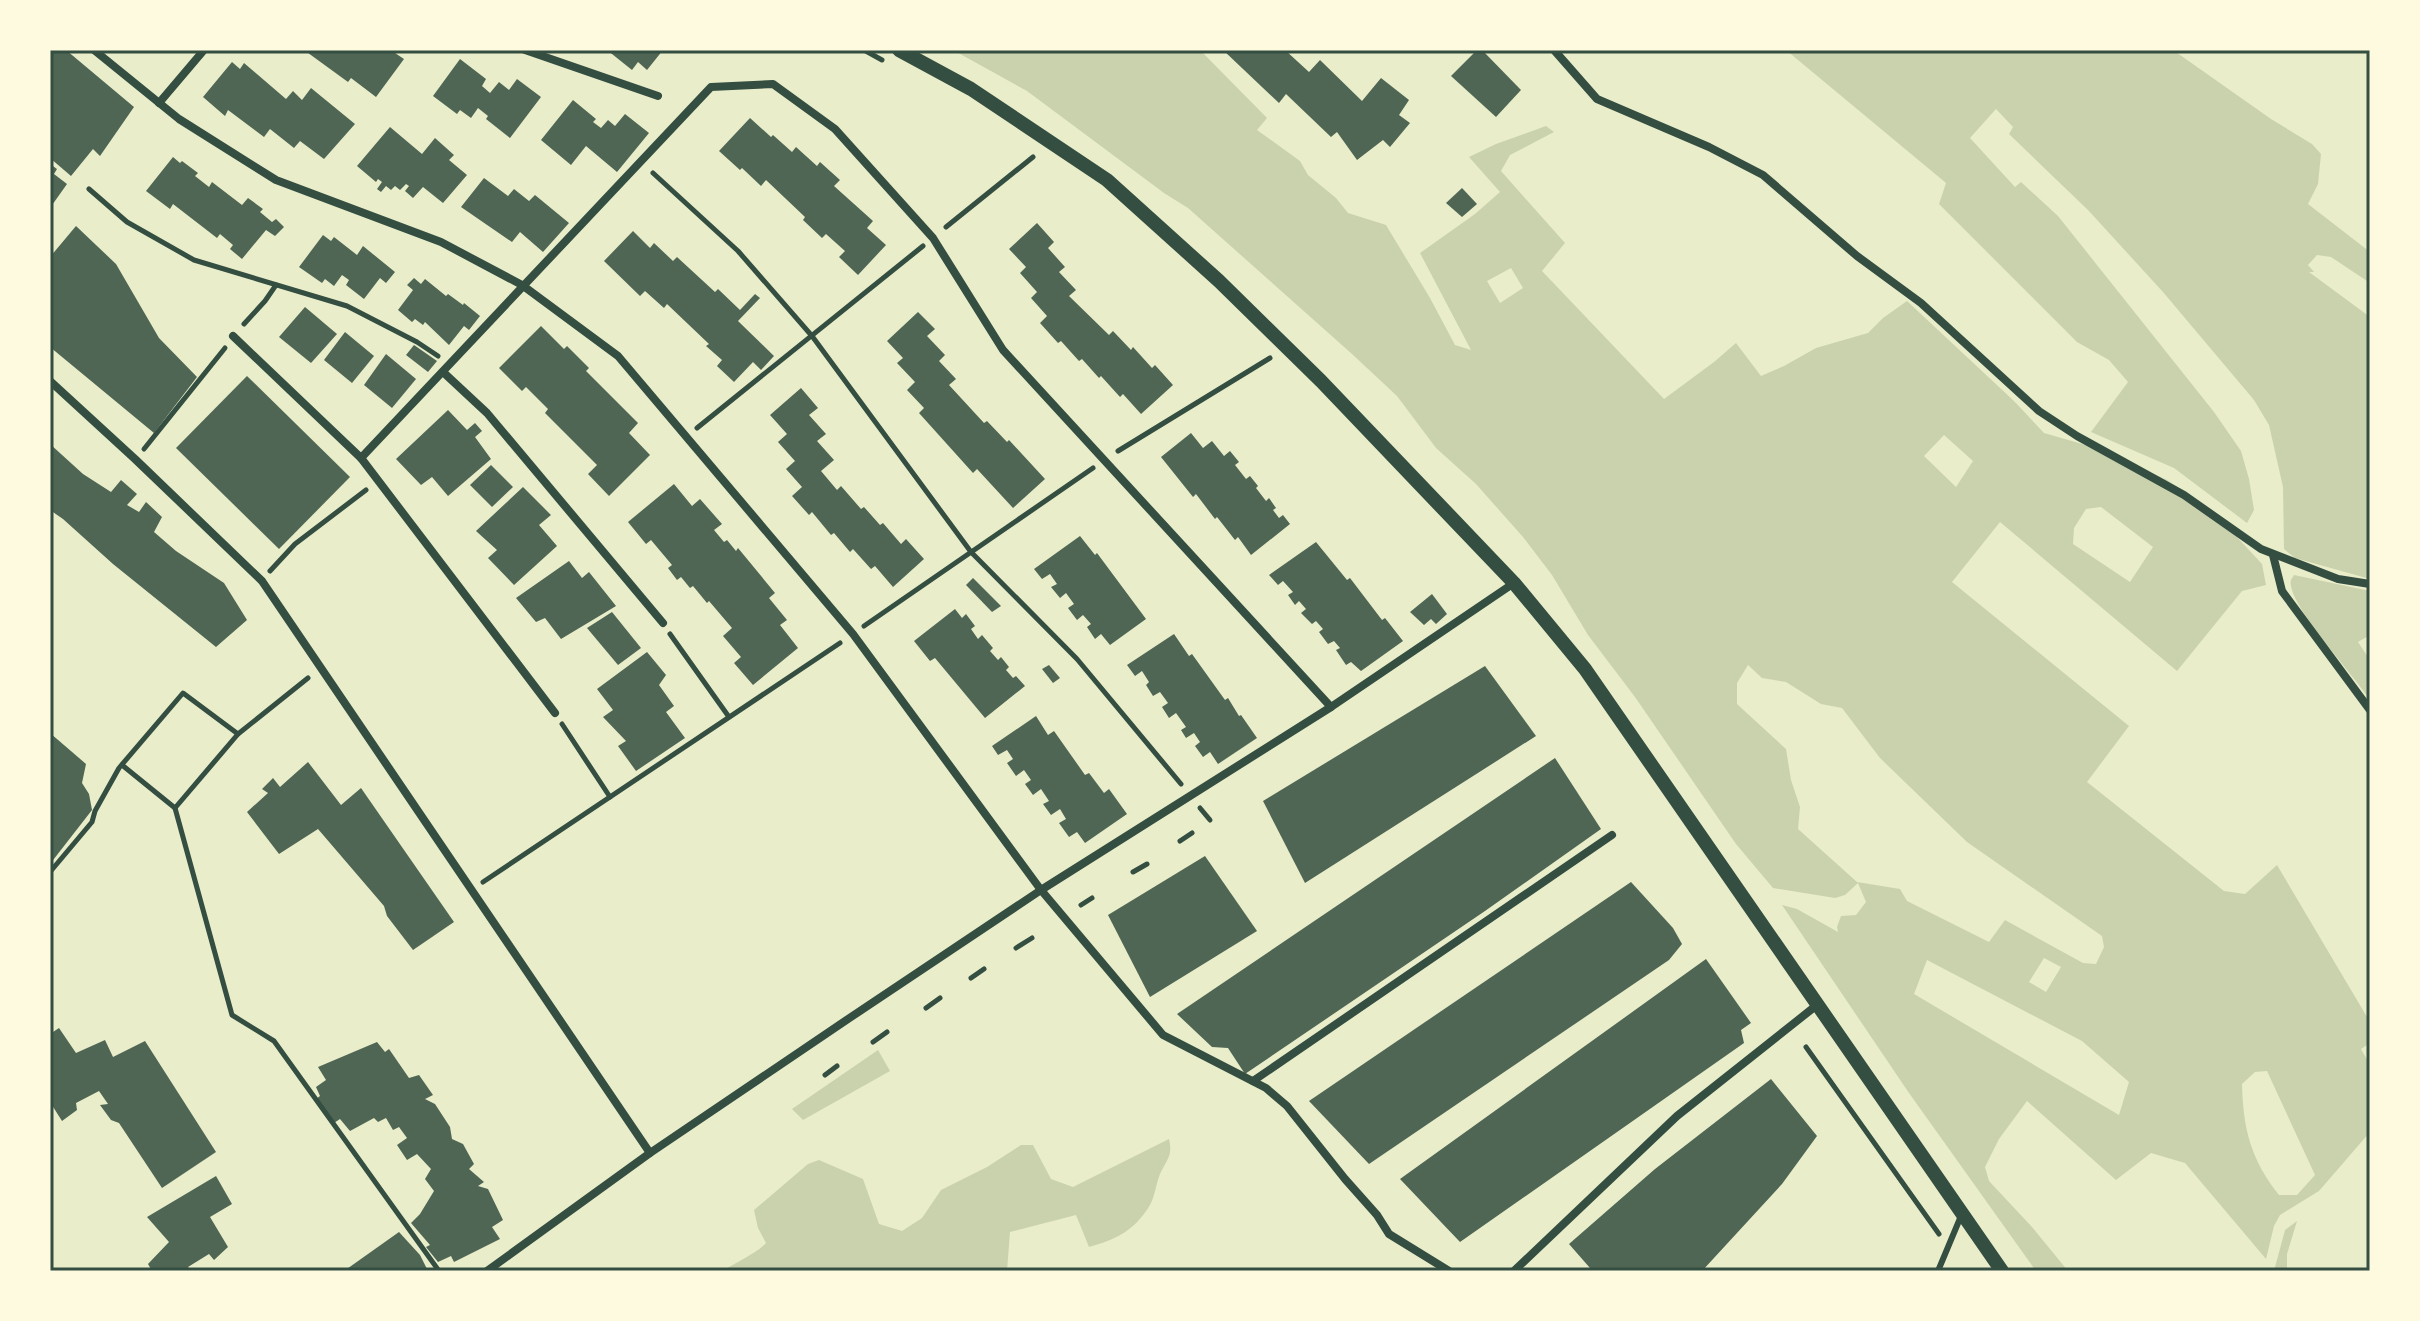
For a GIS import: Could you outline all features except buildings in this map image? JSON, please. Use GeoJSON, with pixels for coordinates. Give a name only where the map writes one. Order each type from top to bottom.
{"type":"FeatureCollection","features":[{"type":"Feature","properties":{"kind":"street"},"geometry":{"type":"LineString","coordinates":[[94,50],[179,119],[276,180],[441,242],[522,285],[618,356],[853,634],[1041,890],[1163,1035],[1266,1088],[1287,1106],[1377,1215],[1389,1234],[1449,1271]]}},
{"type":"Feature","properties":{"kind":"street"},"geometry":{"type":"LineString","coordinates":[[159,103],[204,50]]}},
{"type":"Feature","properties":{"kind":"street"},"geometry":{"type":"LineString","coordinates":[[525,50],[658,96]]}},
{"type":"Feature","properties":{"kind":"street"},"geometry":{"type":"LineString","coordinates":[[899,50],[971,89],[1107,180],[1219,281],[1321,381],[1514,583],[1585,669],[2002,1271]]}},
{"type":"Feature","properties":{"kind":"street"},"geometry":{"type":"LineString","coordinates":[[1554,50],[1597,99],[1709,147],[1763,175],[1857,256],[1921,303],[2039,411],[2077,436],[2184,495],[2261,549],[2338,579],[2370,584]]}},
{"type":"Feature","properties":{"kind":"street"},"geometry":{"type":"LineString","coordinates":[[361,458],[711,87],[773,84],[835,129],[933,238],[1003,350],[1331,707]]}},
{"type":"Feature","properties":{"kind":"street"},"geometry":{"type":"LineString","coordinates":[[233,336],[361,458],[555,713]]}},
{"type":"Feature","properties":{"kind":"street"},"geometry":{"type":"LineString","coordinates":[[446,369],[487,413],[663,623]]}},
{"type":"Feature","properties":{"kind":"street"},"geometry":{"type":"LineString","coordinates":[[50,381],[262,581],[650,1153]]}},
{"type":"Feature","properties":{"kind":"street"},"geometry":{"type":"LineString","coordinates":[[2273,555],[2282,591],[2370,710]]}},
{"type":"Feature","properties":{"kind":"street"},"geometry":{"type":"LineString","coordinates":[[487,1271],[650,1153],[1041,890],[1331,707],[1514,583]]}},
{"type":"Feature","properties":{"kind":"street"},"geometry":{"type":"LineString","coordinates":[[1253,1081],[1612,835]]}},
{"type":"Feature","properties":{"kind":"street"},"geometry":{"type":"LineString","coordinates":[[1514,1271],[1677,1116],[1817,1005]]}},
{"type":"Feature","properties":{"kind":"lane"},"geometry":{"type":"LineString","coordinates":[[1938,1271],[1962,1213]]}},
{"type":"Feature","properties":{"kind":"path"},"geometry":{"type":"LineString","coordinates":[[864,50],[889,64]]}},
{"type":"Feature","properties":{"kind":"path"},"geometry":{"type":"LineString","coordinates":[[687,436],[1033,157]]}},
{"type":"Feature","properties":{"kind":"path"},"geometry":{"type":"LineString","coordinates":[[640,162],[738,251],[812,336],[971,552],[1077,659],[1210,820]]}},
{"type":"Feature","properties":{"kind":"path"},"geometry":{"type":"LineString","coordinates":[[89,189],[127,222],[194,260],[358,311],[417,342],[446,369]]}},
{"type":"Feature","properties":{"kind":"path"},"geometry":{"type":"LineString","coordinates":[[135,459],[276,285]]}},
{"type":"Feature","properties":{"kind":"path"},"geometry":{"type":"LineString","coordinates":[[472,889],[853,634],[1105,460],[1274,355]]}},
{"type":"Feature","properties":{"kind":"path"},"geometry":{"type":"LineString","coordinates":[[262,581],[295,544],[370,488]]}},
{"type":"Feature","properties":{"kind":"path"},"geometry":{"type":"LineString","coordinates":[[663,623],[729,717]]}},
{"type":"Feature","properties":{"kind":"path"},"geometry":{"type":"LineString","coordinates":[[175,808],[238,734],[321,667]]}},
{"type":"Feature","properties":{"kind":"path"},"geometry":{"type":"LineString","coordinates":[[50,872],[92,822],[95,811],[122,765],[183,693],[238,734]]}},
{"type":"Feature","properties":{"kind":"path"},"geometry":{"type":"LineString","coordinates":[[555,713],[610,797]]}},
{"type":"Feature","properties":{"kind":"path"},"geometry":{"type":"LineString","coordinates":[[122,765],[175,808],[232,1015],[274,1041],[439,1271]]}},
{"type":"Feature","properties":{"kind":"path"},"geometry":{"type":"LineString","coordinates":[[1180,841],[1192,833]]}},
{"type":"Feature","properties":{"kind":"path"},"geometry":{"type":"LineString","coordinates":[[1133,872],[1147,864]]}},
{"type":"Feature","properties":{"kind":"path"},"geometry":{"type":"LineString","coordinates":[[1081,905],[1092,898]]}},
{"type":"Feature","properties":{"kind":"path"},"geometry":{"type":"LineString","coordinates":[[1016,948],[1032,938]]}},
{"type":"Feature","properties":{"kind":"path"},"geometry":{"type":"LineString","coordinates":[[971,978],[984,969]]}},
{"type":"Feature","properties":{"kind":"path"},"geometry":{"type":"LineString","coordinates":[[926,1008],[940,998]]}},
{"type":"Feature","properties":{"kind":"path"},"geometry":{"type":"LineString","coordinates":[[873,1042],[887,1032]]}},
{"type":"Feature","properties":{"kind":"path"},"geometry":{"type":"LineString","coordinates":[[1806,1047],[1947,1245]]}},
{"type":"Feature","properties":{"kind":"path"},"geometry":{"type":"LineString","coordinates":[[825,1075],[837,1066]]}},
{"type":"Feature","properties":{"kind":"green space"},"geometry":{"type":"Polygon","coordinates":[[[953,50],[1200,50],[1267,118],[1257,130],[1300,161],[1308,175],[1336,198],[1348,213],[1386,225],[1455,345],[1471,350],[1420,253],[1500,192],[1469,157],[1546,126],[1554,132],[1510,155],[1501,171],[1565,243],[1542,271],[1664,399],[1736,343],[1761,376],[1816,348],[1868,333],[1907,301],[2044,433],[2089,446],[2167,480],[2222,521],[2262,564],[2266,585],[2242,591],[2177,671],[2000,522],[1952,582],[2129,726],[2087,782],[2224,891],[2245,894],[2277,865],[2370,1022],[2370,1043],[2361,1049],[2370,1065],[2370,1132],[2319,1191],[2280,1215],[2266,1259],[2185,1163],[2151,1153],[2116,1180],[2027,1101],[1999,1139],[1985,1167],[1989,1181],[2068,1271],[2036,1271],[1909,1093],[1782,905],[1797,909],[1838,932],[1841,916],[1856,915],[1866,902],[1858,883],[1845,895],[1835,898],[1773,888],[1736,844],[1635,697],[1588,635],[1552,575],[1523,537],[1476,484],[1436,448],[1397,396],[1188,208],[1027,91],[953,50]],[[1511,268],[1487,281],[1500,303],[1523,288],[1511,268]],[[1944,435],[1924,456],[1956,487],[1973,461],[1944,435]],[[2101,507],[2086,509],[2074,528],[2073,544],[2130,582],[2153,547],[2101,507]],[[1748,665],[1737,683],[1737,704],[1786,749],[1791,780],[1800,807],[1798,829],[1857,882],[1900,889],[1907,901],[1989,942],[2005,920],[2083,963],[2096,964],[2104,947],[2102,936],[1967,842],[1880,758],[1842,708],[1821,704],[1786,682],[1762,678],[1748,665]],[[2044,958],[2029,982],[2046,992],[2061,967],[2044,958]],[[1927,960],[1914,994],[2119,1115],[2129,1082],[2082,1041],[1927,960]],[[2267,1071],[2255,1072],[2242,1084],[2244,1115],[2255,1156],[2279,1195],[2297,1195],[2315,1175],[2267,1071]]]}},
{"type":"Feature","properties":{"kind":"green space"},"geometry":{"type":"Polygon","coordinates":[[[1786,50],[2173,50],[2312,144],[2321,154],[2318,184],[2308,204],[2370,252],[2370,283],[2331,257],[2317,255],[2308,265],[2314,272],[2309,272],[2370,317],[2370,579],[2295,558],[2284,549],[2283,487],[2269,425],[2254,400],[2163,292],[2088,210],[2009,134],[2013,127],[1996,109],[1970,138],[2015,187],[2021,182],[2058,216],[2214,412],[2241,451],[2254,510],[2247,523],[2174,468],[2091,432],[2128,382],[2109,360],[2077,342],[1939,204],[1946,183],[1786,50]]]}},
{"type":"Feature","properties":{"kind":"green space"},"geometry":{"type":"Polygon","coordinates":[[[2294,575],[2370,591],[2370,635],[2358,642],[2370,660],[2370,700],[2303,611],[2291,586],[2294,575]]]}},
{"type":"Feature","properties":{"kind":"green space"},"geometry":{"type":"Polygon","coordinates":[[[878,1050],[890,1071],[803,1120],[792,1109],[878,1050]]]}},
{"type":"Feature","properties":{"kind":"green space"},"geometry":{"type":"Polygon","coordinates":[[[1169,1139],[1169,1157],[1144,1214],[1124,1233],[1089,1247],[1076,1215],[1010,1232],[1007,1271],[723,1271],[766,1243],[754,1210],[808,1164],[819,1160],[863,1179],[879,1224],[902,1231],[922,1218],[941,1190],[987,1167],[1021,1145],[1033,1145],[1051,1179],[1073,1187],[1169,1139]]]}},
{"type":"Feature","properties":{"kind":"green space"},"geometry":{"type":"Polygon","coordinates":[[[2297,1221],[2287,1254],[2287,1271],[2274,1271],[2285,1230],[2297,1221]]]}}]}
